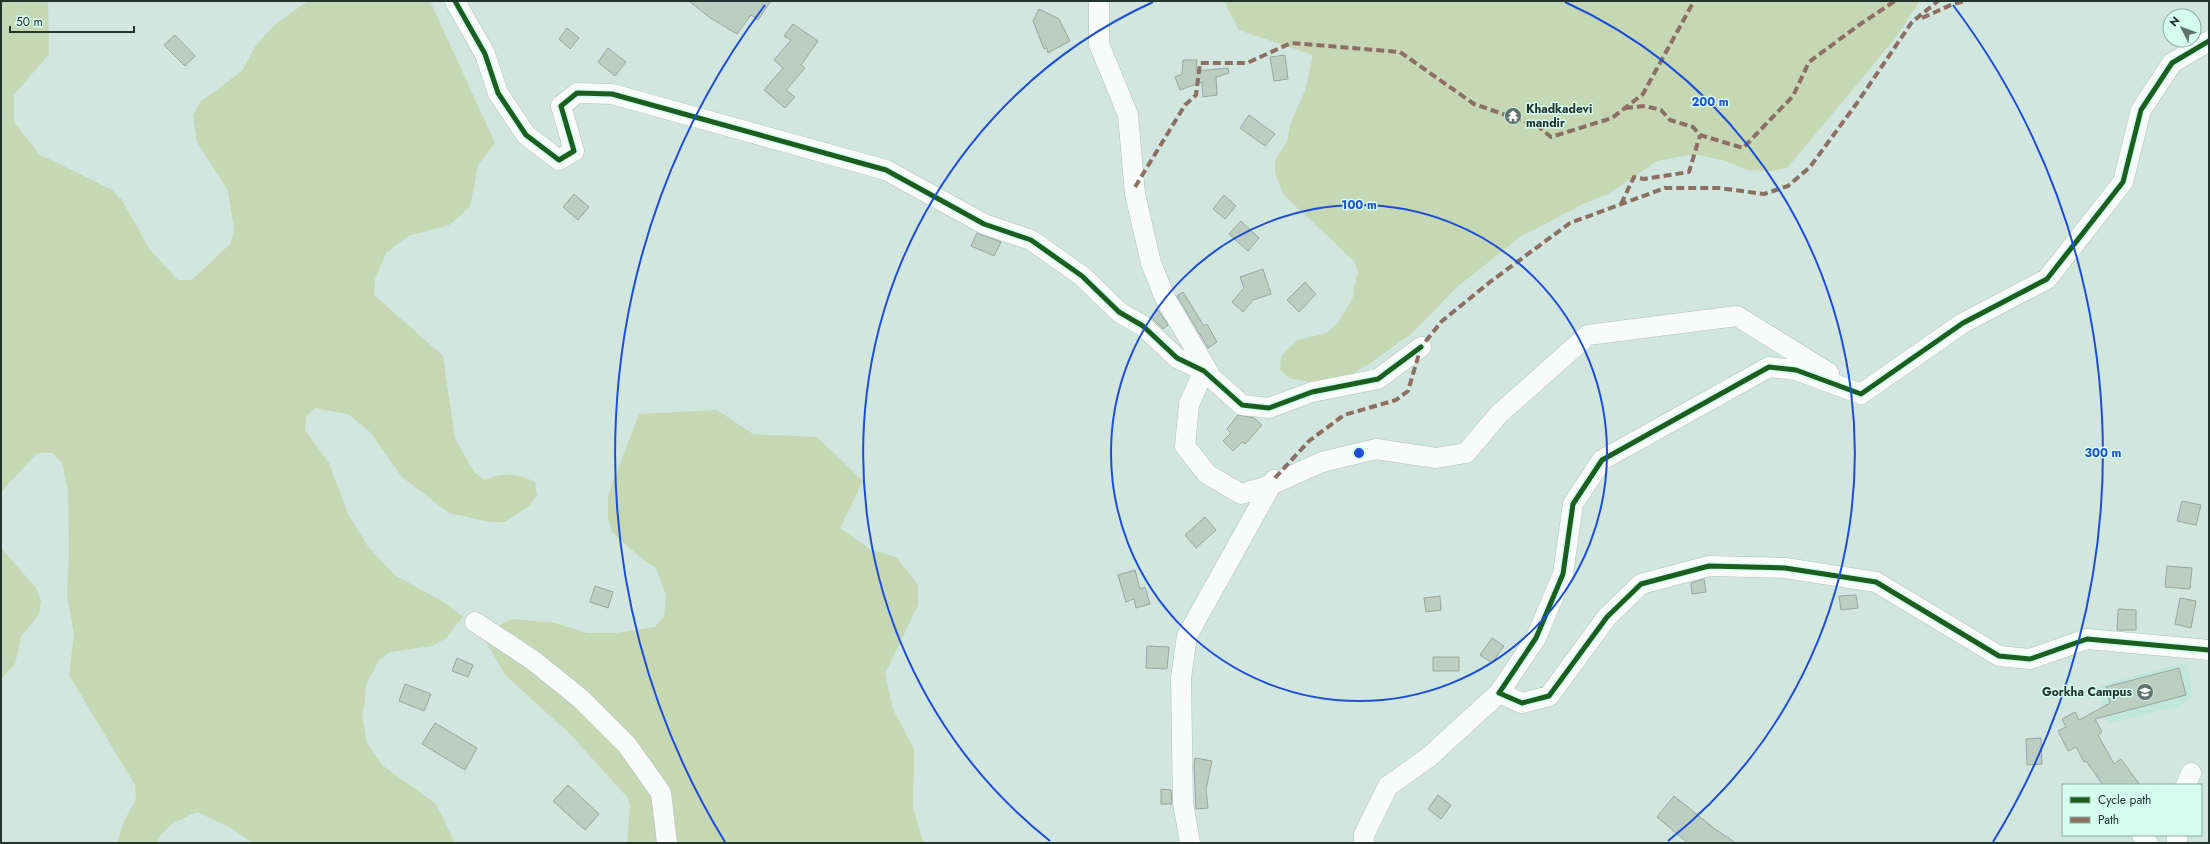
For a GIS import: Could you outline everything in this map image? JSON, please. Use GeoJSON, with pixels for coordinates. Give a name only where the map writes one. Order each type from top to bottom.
{"type":"FeatureCollection","features":[{"type":"Feature","properties":{"kind":"street"},"geometry":{"type":"LineString","coordinates":[[455,1],[485,54],[498,94],[526,135],[558,160],[574,151],[561,106],[577,93],[591,93],[612,94],[886,170],[984,224],[1031,240],[1082,276],[1119,312],[1143,326],[1177,358],[1208,374],[1242,405],[1269,408],[1312,392],[1378,379],[1421,348]]}},
{"type":"Feature","properties":{"kind":"street"},"geometry":{"type":"LineString","coordinates":[[1099,1],[1099,44],[1128,116],[1136,194],[1151,263],[1165,298],[1208,374]]}},
{"type":"Feature","properties":{"kind":"street"},"geometry":{"type":"LineString","coordinates":[[1862,394],[1964,323],[2047,279],[2123,182],[2141,110],[2172,63],[2209,41]]}},
{"type":"Feature","properties":{"kind":"street"},"geometry":{"type":"LineString","coordinates":[[1208,374],[1189,404],[1185,446],[1207,474],[1241,494],[1322,462],[1376,449],[1436,458],[1466,453],[1499,414],[1588,335],[1737,316],[1862,394]]}},
{"type":"Feature","properties":{"kind":"street"},"geometry":{"type":"LineString","coordinates":[[1364,843],[1364,835],[1388,786],[1429,757],[1499,693],[1536,638],[1563,574],[1573,504],[1602,460],[1769,367],[1796,370],[1862,394]]}},
{"type":"Feature","properties":{"kind":"street"},"geometry":{"type":"LineString","coordinates":[[1190,843],[1183,803],[1181,678],[1187,636],[1273,482]]}},
{"type":"Feature","properties":{"kind":"street"},"geometry":{"type":"LineString","coordinates":[[1499,693],[1522,703],[1549,696],[1607,617],[1641,584],[1709,566],[1785,568],[1876,582],[1999,656],[2030,659],[2087,639],[2209,650]]}},
{"type":"Feature","properties":{"kind":"street"},"geometry":{"type":"LineString","coordinates":[[475,622],[534,661],[581,699],[627,745],[661,793],[667,843]]}},
{"type":"Feature","properties":{"kind":"shaded area"},"geometry":{"type":"Polygon","coordinates":[[[1,1],[48,1],[49,54],[14,95],[14,122],[39,154],[112,190],[122,200],[150,250],[178,280],[192,280],[230,244],[234,230],[228,191],[197,142],[193,115],[200,102],[242,71],[255,47],[274,25],[308,1],[430,1],[495,143],[478,165],[470,207],[449,225],[408,236],[386,253],[375,279],[374,295],[443,356],[455,439],[475,473],[485,480],[498,475],[516,475],[529,479],[535,482],[537,496],[528,507],[505,522],[490,522],[449,513],[402,477],[370,432],[348,414],[315,408],[306,417],[305,430],[329,463],[348,514],[369,548],[396,576],[442,601],[463,617],[446,638],[432,646],[390,652],[379,660],[366,685],[362,714],[367,743],[382,765],[436,804],[455,843],[253,843],[231,828],[197,812],[174,823],[164,831],[157,843],[117,843],[123,823],[136,799],[135,785],[69,675],[74,634],[67,595],[69,554],[68,491],[62,463],[52,453],[37,453],[1,492],[1,1]]]}},
{"type":"Feature","properties":{"kind":"shaded area"},"geometry":{"type":"Polygon","coordinates":[[[1227,1],[1920,1],[1894,40],[1787,168],[1772,171],[1747,170],[1726,161],[1694,154],[1657,161],[1608,194],[1585,203],[1520,237],[1457,287],[1411,334],[1369,364],[1350,375],[1315,383],[1289,378],[1280,370],[1281,356],[1298,340],[1327,333],[1339,322],[1354,295],[1353,292],[1358,272],[1355,262],[1283,194],[1275,173],[1275,161],[1287,142],[1291,122],[1305,91],[1313,55],[1239,30],[1225,3],[1227,1]]]}},
{"type":"Feature","properties":{"kind":"shaded area"},"geometry":{"type":"Polygon","coordinates":[[[717,410],[753,434],[817,437],[863,481],[840,528],[871,550],[896,557],[918,585],[918,605],[885,674],[893,709],[914,749],[913,807],[922,839],[926,843],[627,843],[630,806],[628,798],[570,734],[505,675],[485,640],[493,629],[511,619],[555,623],[587,633],[616,633],[655,627],[664,616],[666,595],[656,568],[642,559],[612,532],[608,519],[608,495],[639,414],[717,410]]]}},
{"type":"Feature","properties":{"kind":"shaded area"},"geometry":{"type":"Polygon","coordinates":[[[1,548],[36,588],[41,601],[39,614],[21,637],[15,664],[1,679],[1,548]]]}},
{"type":"Feature","properties":{"kind":"shaded area","name":"Gorkha Campus"},"geometry":{"type":"Polygon","coordinates":[[[2187,664],[2192,696],[2180,706],[2109,723],[2097,687],[2166,667],[2187,664]]]}},
{"type":"Feature","properties":{"kind":"building"},"geometry":{"type":"Polygon","coordinates":[[[689,1],[771,1],[758,20],[751,15],[737,34],[709,17],[689,1]]]}},
{"type":"Feature","properties":{"kind":"building"},"geometry":{"type":"Polygon","coordinates":[[[1039,9],[1059,19],[1070,41],[1048,53],[1047,48],[1044,49],[1033,21],[1039,9]]]}},
{"type":"Feature","properties":{"kind":"building"},"geometry":{"type":"Polygon","coordinates":[[[793,24],[818,41],[801,65],[805,68],[786,90],[795,97],[785,108],[764,90],[783,68],[774,60],[791,40],[784,36],[793,24]]]}},
{"type":"Feature","properties":{"kind":"building"},"geometry":{"type":"Polygon","coordinates":[[[567,28],[579,38],[570,49],[559,39],[567,28]]]}},
{"type":"Feature","properties":{"kind":"building"},"geometry":{"type":"Polygon","coordinates":[[[175,35],[195,56],[185,66],[164,45],[175,35]]]}},
{"type":"Feature","properties":{"kind":"building"},"geometry":{"type":"Polygon","coordinates":[[[608,48],[626,62],[615,76],[598,62],[608,48]]]}},
{"type":"Feature","properties":{"kind":"building"},"geometry":{"type":"Polygon","coordinates":[[[1285,55],[1288,79],[1274,81],[1270,57],[1285,55]]]}},
{"type":"Feature","properties":{"kind":"building"},"geometry":{"type":"Polygon","coordinates":[[[1183,60],[1197,60],[1196,71],[1228,68],[1229,73],[1216,77],[1217,95],[1203,97],[1202,82],[1180,90],[1175,77],[1182,74],[1183,60]]]}},
{"type":"Feature","properties":{"kind":"building"},"geometry":{"type":"Polygon","coordinates":[[[1249,115],[1275,134],[1265,146],[1240,128],[1249,115]]]}},
{"type":"Feature","properties":{"kind":"building"},"geometry":{"type":"Polygon","coordinates":[[[574,194],[589,207],[578,220],[563,207],[574,194]]]}},
{"type":"Feature","properties":{"kind":"building"},"geometry":{"type":"Polygon","coordinates":[[[1224,195],[1236,206],[1225,219],[1213,209],[1224,195]]]}},
{"type":"Feature","properties":{"kind":"building"},"geometry":{"type":"Polygon","coordinates":[[[1241,221],[1259,238],[1248,251],[1229,234],[1241,221]]]}},
{"type":"Feature","properties":{"kind":"building"},"geometry":{"type":"Polygon","coordinates":[[[977,233],[1001,242],[994,256],[971,246],[977,233]]]}},
{"type":"Feature","properties":{"kind":"building"},"geometry":{"type":"Polygon","coordinates":[[[1263,269],[1271,294],[1253,300],[1243,312],[1232,302],[1244,288],[1240,277],[1263,269]]]}},
{"type":"Feature","properties":{"kind":"building"},"geometry":{"type":"Polygon","coordinates":[[[1305,282],[1316,294],[1299,312],[1287,300],[1305,282]]]}},
{"type":"Feature","properties":{"kind":"building"},"geometry":{"type":"Polygon","coordinates":[[[1183,292],[1204,326],[1207,324],[1217,342],[1208,348],[1177,296],[1183,292]]]}},
{"type":"Feature","properties":{"kind":"building"},"geometry":{"type":"Polygon","coordinates":[[[1158,310],[1168,325],[1163,329],[1151,317],[1158,310]]]}},
{"type":"Feature","properties":{"kind":"building"},"geometry":{"type":"Polygon","coordinates":[[[1238,415],[1254,418],[1262,425],[1245,444],[1242,442],[1233,451],[1223,441],[1231,433],[1227,429],[1238,415]]]}},
{"type":"Feature","properties":{"kind":"building"},"geometry":{"type":"Polygon","coordinates":[[[2182,501],[2201,505],[2196,525],[2177,521],[2182,501]]]}},
{"type":"Feature","properties":{"kind":"building"},"geometry":{"type":"Polygon","coordinates":[[[1205,517],[1216,530],[1196,548],[1185,535],[1205,517]]]}},
{"type":"Feature","properties":{"kind":"building"},"geometry":{"type":"Polygon","coordinates":[[[2167,566],[2192,568],[2190,589],[2165,587],[2167,566]]]}},
{"type":"Feature","properties":{"kind":"building"},"geometry":{"type":"Polygon","coordinates":[[[1135,570],[1140,589],[1145,587],[1150,604],[1136,608],[1134,599],[1126,602],[1118,575],[1135,570]]]}},
{"type":"Feature","properties":{"kind":"building"},"geometry":{"type":"Polygon","coordinates":[[[1704,579],[1706,592],[1692,594],[1691,583],[1704,579]]]}},
{"type":"Feature","properties":{"kind":"building"},"geometry":{"type":"Polygon","coordinates":[[[595,586],[613,592],[608,608],[590,602],[595,586]]]}},
{"type":"Feature","properties":{"kind":"building"},"geometry":{"type":"Polygon","coordinates":[[[1856,595],[1858,608],[1841,610],[1839,596],[1856,595]]]}},
{"type":"Feature","properties":{"kind":"building"},"geometry":{"type":"Polygon","coordinates":[[[1440,596],[1441,610],[1426,612],[1424,598],[1440,596]]]}},
{"type":"Feature","properties":{"kind":"building"},"geometry":{"type":"Polygon","coordinates":[[[2180,598],[2196,601],[2191,628],[2175,624],[2180,598]]]}},
{"type":"Feature","properties":{"kind":"building"},"geometry":{"type":"Polygon","coordinates":[[[2118,609],[2136,610],[2136,630],[2117,630],[2118,609]]]}},
{"type":"Feature","properties":{"kind":"building"},"geometry":{"type":"Polygon","coordinates":[[[1492,638],[1504,646],[1492,663],[1480,655],[1492,638]]]}},
{"type":"Feature","properties":{"kind":"building"},"geometry":{"type":"Polygon","coordinates":[[[1147,646],[1169,647],[1167,669],[1146,668],[1147,646]]]}},
{"type":"Feature","properties":{"kind":"building"},"geometry":{"type":"Polygon","coordinates":[[[1433,657],[1459,657],[1459,671],[1433,671],[1433,657]]]}},
{"type":"Feature","properties":{"kind":"building"},"geometry":{"type":"Polygon","coordinates":[[[457,658],[473,665],[468,677],[452,671],[457,658]]]}},
{"type":"Feature","properties":{"kind":"building"},"geometry":{"type":"Polygon","coordinates":[[[2179,668],[2186,695],[2095,719],[2102,732],[2098,735],[2114,764],[2121,759],[2139,784],[2102,784],[2086,761],[2084,762],[2076,747],[2068,751],[2058,731],[2066,727],[2062,719],[2075,712],[2079,720],[2110,703],[2106,687],[2179,668]]]}},
{"type":"Feature","properties":{"kind":"building"},"geometry":{"type":"Polygon","coordinates":[[[405,684],[431,694],[424,711],[399,701],[405,684]]]}},
{"type":"Feature","properties":{"kind":"building"},"geometry":{"type":"Polygon","coordinates":[[[435,723],[477,748],[465,770],[422,744],[435,723]]]}},
{"type":"Feature","properties":{"kind":"building"},"geometry":{"type":"Polygon","coordinates":[[[2041,738],[2042,764],[2027,765],[2026,739],[2041,738]]]}},
{"type":"Feature","properties":{"kind":"building"},"geometry":{"type":"Polygon","coordinates":[[[1195,758],[1212,761],[1206,789],[1208,808],[1196,809],[1195,758]]]}},
{"type":"Feature","properties":{"kind":"building"},"geometry":{"type":"Polygon","coordinates":[[[568,785],[599,814],[585,830],[553,801],[568,785]]]}},
{"type":"Feature","properties":{"kind":"building"},"geometry":{"type":"Polygon","coordinates":[[[1161,789],[1171,790],[1172,804],[1161,804],[1161,789]]]}},
{"type":"Feature","properties":{"kind":"building"},"geometry":{"type":"Polygon","coordinates":[[[1438,795],[1451,805],[1441,819],[1428,809],[1438,795]]]}},
{"type":"Feature","properties":{"kind":"building"},"geometry":{"type":"Polygon","coordinates":[[[1674,796],[1715,829],[1736,843],[1688,843],[1657,817],[1674,796]]]}},
{"type":"Feature","properties":{"kind":"marked path"},"geometry":{"type":"LineString","coordinates":[[1135,187],[1185,105],[1196,95],[1200,63],[1247,63],[1291,43],[1400,52],[1474,104],[1538,126],[1551,137],[1612,118],[1643,94],[1694,1]]}},
{"type":"Feature","properties":{"kind":"marked path"},"geometry":{"type":"LineString","coordinates":[[1625,108],[1645,106],[1661,110],[1670,120],[1693,127],[1700,135],[1743,148],[1793,96],[1809,62],[1859,25],[1895,1]]}},
{"type":"Feature","properties":{"kind":"marked path"},"geometry":{"type":"LineString","coordinates":[[1275,478],[1309,441],[1344,415],[1396,400],[1408,391],[1421,347],[1442,321],[1490,282],[1570,223],[1665,188],[1719,188],[1764,194],[1788,186],[1810,167],[1857,103],[1912,22],[1938,1]]}},
{"type":"Feature","properties":{"kind":"marked path"},"geometry":{"type":"LineString","coordinates":[[1922,18],[1953,4],[1965,1]]}},
{"type":"Feature","properties":{"kind":"marked path"},"geometry":{"type":"LineString","coordinates":[[1621,204],[1634,177],[1644,179],[1689,172],[1700,135]]}},
{"type":"Feature","properties":{"kind":"cycle path"},"geometry":{"type":"LineString","coordinates":[[455,1],[485,54],[498,93],[526,135],[559,160],[574,151],[561,106],[577,93],[612,94],[886,170],[984,224],[1031,240],[1082,276],[1119,312],[1143,326],[1177,358],[1204,371],[1242,405],[1269,408],[1312,392],[1378,379],[1421,347]]}},
{"type":"Feature","properties":{"kind":"cycle path"},"geometry":{"type":"LineString","coordinates":[[2209,41],[2172,63],[2141,110],[2123,182],[2047,279],[1963,323],[1861,394],[1796,370],[1769,367],[1602,460],[1573,504],[1563,574],[1536,638],[1499,693],[1522,703],[1549,696],[1607,617],[1641,584],[1709,566],[1785,568],[1876,582],[1999,656],[2030,659],[2087,639],[2209,650]]}},
{"type":"Feature","properties":{"kind":"place","name":"Khadkadevi mandir"},"geometry":{"type":"Point","coordinates":[1513,116]}},
{"type":"Feature","properties":{"kind":"place","name":"Gorkha Campus"},"geometry":{"type":"Point","coordinates":[2145,692]}}]}
